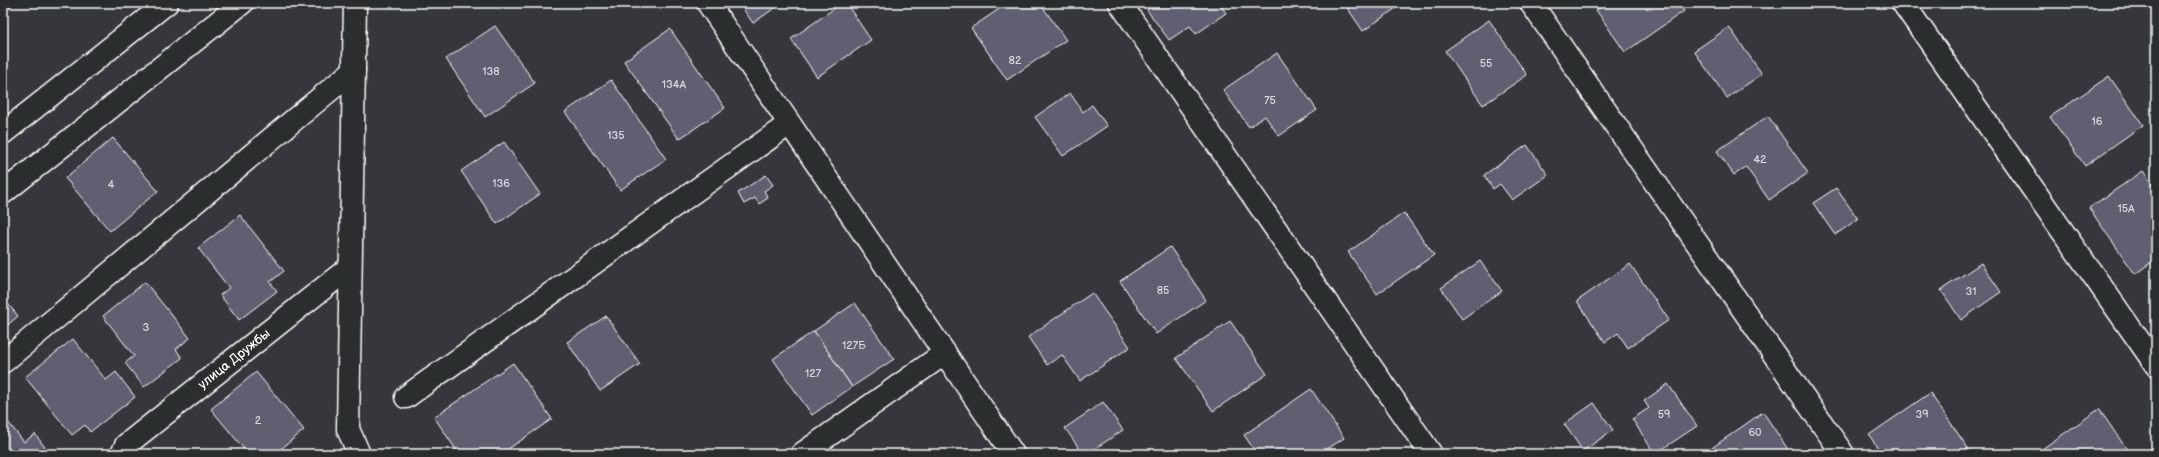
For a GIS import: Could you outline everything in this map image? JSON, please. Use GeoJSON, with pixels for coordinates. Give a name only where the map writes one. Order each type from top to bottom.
{"type":"FeatureCollection","features":[{"type":"Feature","properties":{"kind":"street"},"geometry":{"type":"LineString","coordinates":[[3,133],[167,3]]}},
{"type":"Feature","properties":{"kind":"street"},"geometry":{"type":"LineString","coordinates":[[3,194],[242,3]]}},
{"type":"Feature","properties":{"kind":"street"},"geometry":{"type":"LineString","coordinates":[[355,3],[348,429],[359,454]]}},
{"type":"Feature","properties":{"kind":"street"},"geometry":{"type":"LineString","coordinates":[[708,3],[1013,454]]}},
{"type":"Feature","properties":{"kind":"street"},"geometry":{"type":"LineString","coordinates":[[1120,3],[1431,454]]}},
{"type":"Feature","properties":{"kind":"street"},"geometry":{"type":"LineString","coordinates":[[1531,3],[1844,454]]}},
{"type":"Feature","properties":{"kind":"street"},"geometry":{"type":"LineString","coordinates":[[1903,3],[2156,365]]}},
{"type":"Feature","properties":{"kind":"street"},"geometry":{"type":"LineString","coordinates":[[3,362],[354,70]]}},
{"type":"Feature","properties":{"kind":"street"},"geometry":{"type":"LineString","coordinates":[[406,397],[790,124]]}},
{"type":"Feature","properties":{"kind":"street","name":"улица Дружбы"},"geometry":{"type":"LineString","coordinates":[[122,454],[126,445],[350,267]]}},
{"type":"Feature","properties":{"kind":"street"},"geometry":{"type":"LineString","coordinates":[[802,454],[945,353]]}},
{"type":"Feature","properties":{"kind":"green space"},"geometry":{"type":"Polygon","coordinates":[[[3,3],[16,3],[3,12],[3,3]]]}},
{"type":"Feature","properties":{"kind":"building"},"geometry":{"type":"Polygon","coordinates":[[[739,3],[782,3],[753,23],[739,3]]]}},
{"type":"Feature","properties":{"kind":"building"},"geometry":{"type":"Polygon","coordinates":[[[842,3],[846,3],[871,40],[817,77],[791,39],[842,3]]]}},
{"type":"Feature","properties":{"kind":"building"},"geometry":{"type":"Polygon","coordinates":[[[1008,3],[1040,3],[1066,40],[1007,80],[971,28],[1008,3]]]}},
{"type":"Feature","properties":{"kind":"building"},"geometry":{"type":"Polygon","coordinates":[[[1157,3],[1219,3],[1226,13],[1196,34],[1190,26],[1169,40],[1147,10],[1157,3]]]}},
{"type":"Feature","properties":{"kind":"building"},"geometry":{"type":"Polygon","coordinates":[[[1344,3],[1397,3],[1399,6],[1363,31],[1344,3]]]}},
{"type":"Feature","properties":{"kind":"building"},"geometry":{"type":"Polygon","coordinates":[[[1607,3],[1678,3],[1684,11],[1625,52],[1596,10],[1607,3]]]}},
{"type":"Feature","properties":{"kind":"building"},"geometry":{"type":"Polygon","coordinates":[[[1489,20],[1527,75],[1483,105],[1445,51],[1489,20]]]}},
{"type":"Feature","properties":{"kind":"building"},"geometry":{"type":"Polygon","coordinates":[[[495,26],[535,83],[485,117],[446,59],[495,26]]]}},
{"type":"Feature","properties":{"kind":"building"},"geometry":{"type":"Polygon","coordinates":[[[1729,27],[1762,74],[1727,98],[1694,51],[1729,27]]]}},
{"type":"Feature","properties":{"kind":"building"},"geometry":{"type":"Polygon","coordinates":[[[670,29],[725,108],[679,139],[624,61],[670,29]]]}},
{"type":"Feature","properties":{"kind":"building"},"geometry":{"type":"Polygon","coordinates":[[[1277,53],[1317,110],[1279,136],[1265,116],[1249,127],[1223,90],[1277,53]]]}},
{"type":"Feature","properties":{"kind":"building"},"geometry":{"type":"Polygon","coordinates":[[[2109,76],[2143,125],[2085,166],[2050,117],[2109,76]]]}},
{"type":"Feature","properties":{"kind":"building"},"geometry":{"type":"Polygon","coordinates":[[[611,80],[666,159],[620,190],[565,112],[611,80]]]}},
{"type":"Feature","properties":{"kind":"building"},"geometry":{"type":"Polygon","coordinates":[[[1070,93],[1083,112],[1092,105],[1107,126],[1063,156],[1035,117],[1070,93]]]}},
{"type":"Feature","properties":{"kind":"building"},"geometry":{"type":"Polygon","coordinates":[[[1768,116],[1808,173],[1769,200],[1746,167],[1734,175],[1717,151],[1768,116]]]}},
{"type":"Feature","properties":{"kind":"building"},"geometry":{"type":"Polygon","coordinates":[[[113,138],[158,191],[110,231],[65,178],[113,138]]]}},
{"type":"Feature","properties":{"kind":"building"},"geometry":{"type":"Polygon","coordinates":[[[504,142],[540,194],[497,224],[461,171],[504,142]]]}},
{"type":"Feature","properties":{"kind":"building"},"geometry":{"type":"Polygon","coordinates":[[[1527,145],[1548,175],[1512,200],[1500,184],[1493,189],[1484,175],[1527,145]]]}},
{"type":"Feature","properties":{"kind":"building"},"geometry":{"type":"Polygon","coordinates":[[[2143,171],[2156,190],[2156,259],[2135,274],[2089,208],[2143,171]]]}},
{"type":"Feature","properties":{"kind":"building"},"geometry":{"type":"Polygon","coordinates":[[[766,175],[773,185],[764,191],[768,198],[759,204],[755,198],[744,204],[738,193],[766,175]]]}},
{"type":"Feature","properties":{"kind":"building"},"geometry":{"type":"Polygon","coordinates":[[[1836,188],[1858,219],[1835,235],[1813,203],[1836,188]]]}},
{"type":"Feature","properties":{"kind":"building"},"geometry":{"type":"Polygon","coordinates":[[[1404,213],[1434,255],[1377,294],[1348,252],[1404,213]]]}},
{"type":"Feature","properties":{"kind":"building"},"geometry":{"type":"Polygon","coordinates":[[[240,215],[284,271],[270,282],[277,291],[239,320],[220,295],[229,288],[198,248],[240,215]]]}},
{"type":"Feature","properties":{"kind":"building"},"geometry":{"type":"Polygon","coordinates":[[[1170,247],[1206,300],[1156,334],[1120,281],[1170,247]]]}},
{"type":"Feature","properties":{"kind":"building"},"geometry":{"type":"Polygon","coordinates":[[[1480,261],[1502,291],[1462,319],[1441,288],[1480,261]]]}},
{"type":"Feature","properties":{"kind":"building"},"geometry":{"type":"Polygon","coordinates":[[[1981,263],[2001,292],[1961,320],[1941,290],[1981,263]]]}},
{"type":"Feature","properties":{"kind":"building"},"geometry":{"type":"Polygon","coordinates":[[[1630,264],[1669,320],[1628,348],[1618,333],[1605,342],[1577,301],[1630,264]]]}},
{"type":"Feature","properties":{"kind":"building"},"geometry":{"type":"Polygon","coordinates":[[[145,282],[190,338],[176,349],[182,358],[144,387],[125,363],[134,356],[103,316],[145,282]]]}},
{"type":"Feature","properties":{"kind":"building"},"geometry":{"type":"Polygon","coordinates":[[[1092,293],[1130,347],[1080,381],[1062,355],[1047,365],[1028,337],[1092,293]]]}},
{"type":"Feature","properties":{"kind":"building"},"geometry":{"type":"Polygon","coordinates":[[[3,298],[18,316],[3,329],[3,298]]]}},
{"type":"Feature","properties":{"kind":"building"},"geometry":{"type":"Polygon","coordinates":[[[855,303],[894,359],[852,387],[814,331],[855,303]]]}},
{"type":"Feature","properties":{"kind":"building"},"geometry":{"type":"Polygon","coordinates":[[[606,316],[640,364],[600,391],[567,342],[606,316]]]}},
{"type":"Feature","properties":{"kind":"building"},"geometry":{"type":"Polygon","coordinates":[[[1230,321],[1267,374],[1213,411],[1176,358],[1230,321]]]}},
{"type":"Feature","properties":{"kind":"building"},"geometry":{"type":"Polygon","coordinates":[[[814,331],[852,387],[812,415],[773,359],[814,331]]]}},
{"type":"Feature","properties":{"kind":"building"},"geometry":{"type":"Polygon","coordinates":[[[73,339],[106,380],[116,372],[135,397],[90,432],[85,425],[72,435],[25,377],[73,339]]]}},
{"type":"Feature","properties":{"kind":"building"},"geometry":{"type":"Polygon","coordinates":[[[513,363],[552,419],[501,454],[459,454],[434,417],[513,363]]]}},
{"type":"Feature","properties":{"kind":"building"},"geometry":{"type":"Polygon","coordinates":[[[256,372],[304,430],[275,454],[248,454],[211,409],[256,372]]]}},
{"type":"Feature","properties":{"kind":"building"},"geometry":{"type":"Polygon","coordinates":[[[1668,384],[1697,426],[1655,454],[1632,419],[1649,408],[1644,401],[1668,384]]]}},
{"type":"Feature","properties":{"kind":"building"},"geometry":{"type":"Polygon","coordinates":[[[1311,389],[1344,438],[1320,454],[1257,454],[1244,435],[1311,389]]]}},
{"type":"Feature","properties":{"kind":"building"},"geometry":{"type":"Polygon","coordinates":[[[1930,393],[1972,454],[1882,454],[1869,435],[1930,393]]]}},
{"type":"Feature","properties":{"kind":"building"},"geometry":{"type":"Polygon","coordinates":[[[1103,402],[1123,430],[1087,454],[1083,454],[1065,428],[1103,402]]]}},
{"type":"Feature","properties":{"kind":"building"},"geometry":{"type":"Polygon","coordinates":[[[1594,403],[1613,430],[1583,451],[1564,424],[1594,403]]]}},
{"type":"Feature","properties":{"kind":"building"},"geometry":{"type":"Polygon","coordinates":[[[2099,409],[2130,454],[2045,454],[2042,449],[2099,409]]]}},
{"type":"Feature","properties":{"kind":"building"},"geometry":{"type":"Polygon","coordinates":[[[1763,412],[1791,454],[1707,454],[1706,452],[1763,412]]]}},
{"type":"Feature","properties":{"kind":"building"},"geometry":{"type":"Polygon","coordinates":[[[3,416],[24,442],[35,434],[50,454],[3,454],[3,416]]]}}]}
